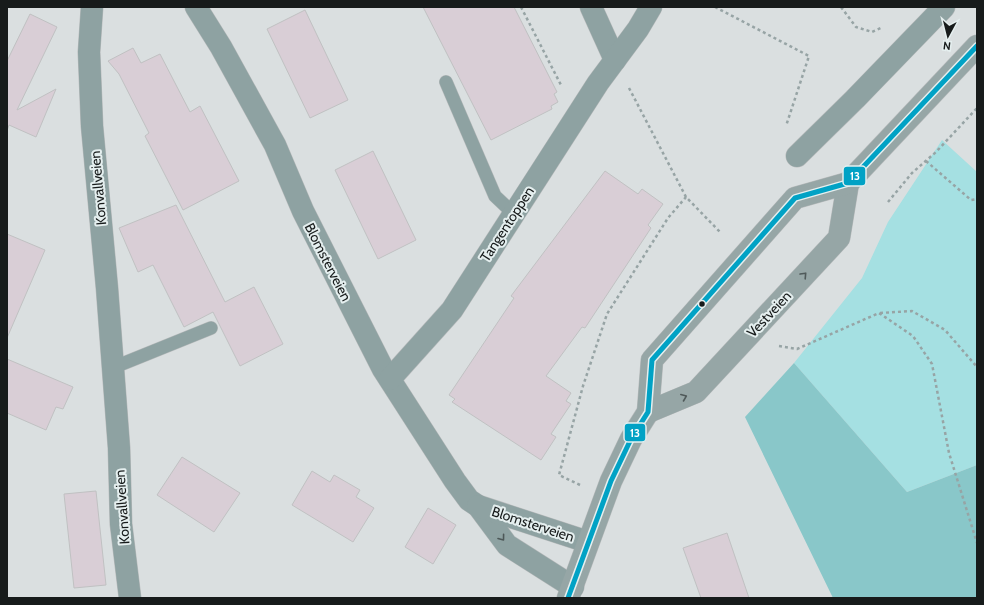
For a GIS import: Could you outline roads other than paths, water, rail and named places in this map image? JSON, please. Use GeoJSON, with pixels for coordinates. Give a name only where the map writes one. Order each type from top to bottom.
{"type":"FeatureCollection","features":[{"type":"Feature","properties":{"kind":"main road"},"geometry":{"type":"LineString","coordinates":[[571,592],[611,481],[631,439],[648,412],[652,360],[795,198],[848,183],[977,46]]}},
{"type":"Feature","properties":{"kind":"main road","name":"Vestveien"},"geometry":{"type":"LineString","coordinates":[[648,412],[696,392],[839,238],[848,183]]}},
{"type":"Feature","properties":{"kind":"street","name":"Konvallveien"},"geometry":{"type":"LineString","coordinates":[[92,7],[89,52],[92,126],[107,288],[119,448],[121,524],[130,598]]}},
{"type":"Feature","properties":{"kind":"street","name":"Blomsterveien"},"geometry":{"type":"LineString","coordinates":[[196,7],[221,47],[275,145],[302,211],[365,336],[390,379],[455,481],[469,500],[478,506],[588,542]]}},
{"type":"Feature","properties":{"kind":"street"},"geometry":{"type":"LineString","coordinates":[[591,7],[615,60]]}},
{"type":"Feature","properties":{"kind":"street","name":"Tangentoppen"},"geometry":{"type":"LineString","coordinates":[[390,379],[452,310],[577,116],[638,29],[651,7]]}},
{"type":"Feature","properties":{"kind":"street"},"geometry":{"type":"LineString","coordinates":[[797,156],[855,99],[944,7]]}},
{"type":"Feature","properties":{"kind":"street","name":"Blomsterveien"},"geometry":{"type":"LineString","coordinates":[[478,506],[507,545],[571,592]]}},
{"type":"Feature","properties":{"kind":"lane"},"geometry":{"type":"LineString","coordinates":[[446,82],[495,196],[514,214]]}},
{"type":"Feature","properties":{"kind":"lane"},"geometry":{"type":"LineString","coordinates":[[112,368],[211,328]]}}]}
